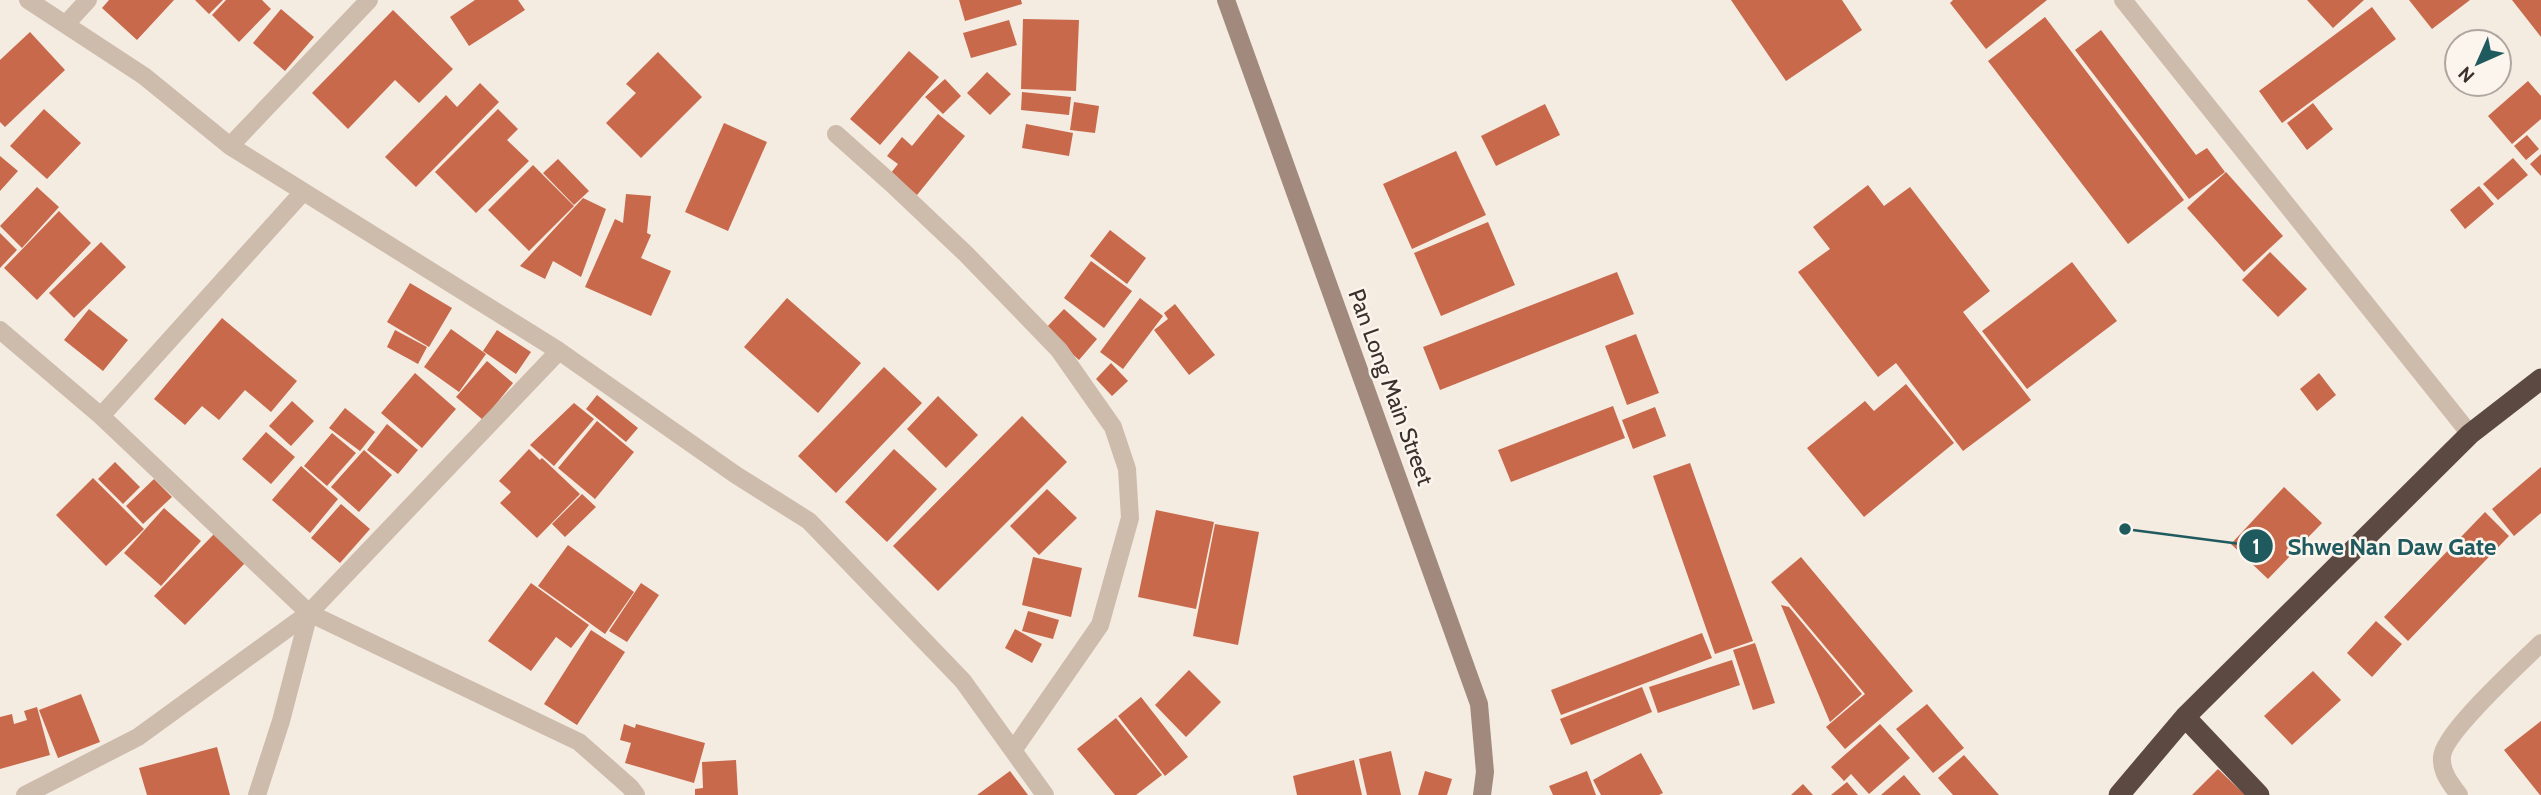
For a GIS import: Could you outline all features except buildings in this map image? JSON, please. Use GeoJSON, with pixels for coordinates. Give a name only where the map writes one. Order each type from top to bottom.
{"type":"FeatureCollection","features":[{"type":"Feature","properties":{"kind":"highway"},"geometry":{"type":"LineString","coordinates":[[2119,795],[2185,717],[2470,434],[2541,379]]}},
{"type":"Feature","properties":{"kind":"highway"},"geometry":{"type":"LineString","coordinates":[[2185,717],[2259,795]]}},
{"type":"Feature","properties":{"kind":"street"},"geometry":{"type":"LineString","coordinates":[[28,0],[144,76],[230,146],[559,351],[736,475],[809,521],[962,681],[1045,795]]}},
{"type":"Feature","properties":{"kind":"street"},"geometry":{"type":"LineString","coordinates":[[66,24],[88,0]]}},
{"type":"Feature","properties":{"kind":"street"},"geometry":{"type":"LineString","coordinates":[[230,146],[369,0]]}},
{"type":"Feature","properties":{"kind":"street","name":"Pan Long Main Street"},"geometry":{"type":"LineString","coordinates":[[1226,0],[1479,704],[1485,772],[1482,795]]}},
{"type":"Feature","properties":{"kind":"street"},"geometry":{"type":"LineString","coordinates":[[2123,0],[2470,434]]}},
{"type":"Feature","properties":{"kind":"street"},"geometry":{"type":"LineString","coordinates":[[836,134],[966,254],[1059,350],[1113,427],[1127,469],[1130,518],[1100,625],[1014,749]]}},
{"type":"Feature","properties":{"kind":"street"},"geometry":{"type":"LineString","coordinates":[[101,416],[303,192]]}},
{"type":"Feature","properties":{"kind":"street"},"geometry":{"type":"LineString","coordinates":[[0,330],[101,416],[309,613],[579,742],[636,795]]}},
{"type":"Feature","properties":{"kind":"street"},"geometry":{"type":"LineString","coordinates":[[25,795],[138,737],[309,613],[559,351]]}},
{"type":"Feature","properties":{"kind":"street"},"geometry":{"type":"LineString","coordinates":[[257,795],[281,721],[309,613]]}},
{"type":"Feature","properties":{"kind":"street"},"geometry":{"type":"LineString","coordinates":[[2459,795],[2444,775],[2441,755],[2450,735],[2541,643]]}},
{"type":"Feature","properties":{"kind":"place","name":"Shwe Nan Daw Gate"},"geometry":{"type":"Point","coordinates":[2125,529]}}]}
